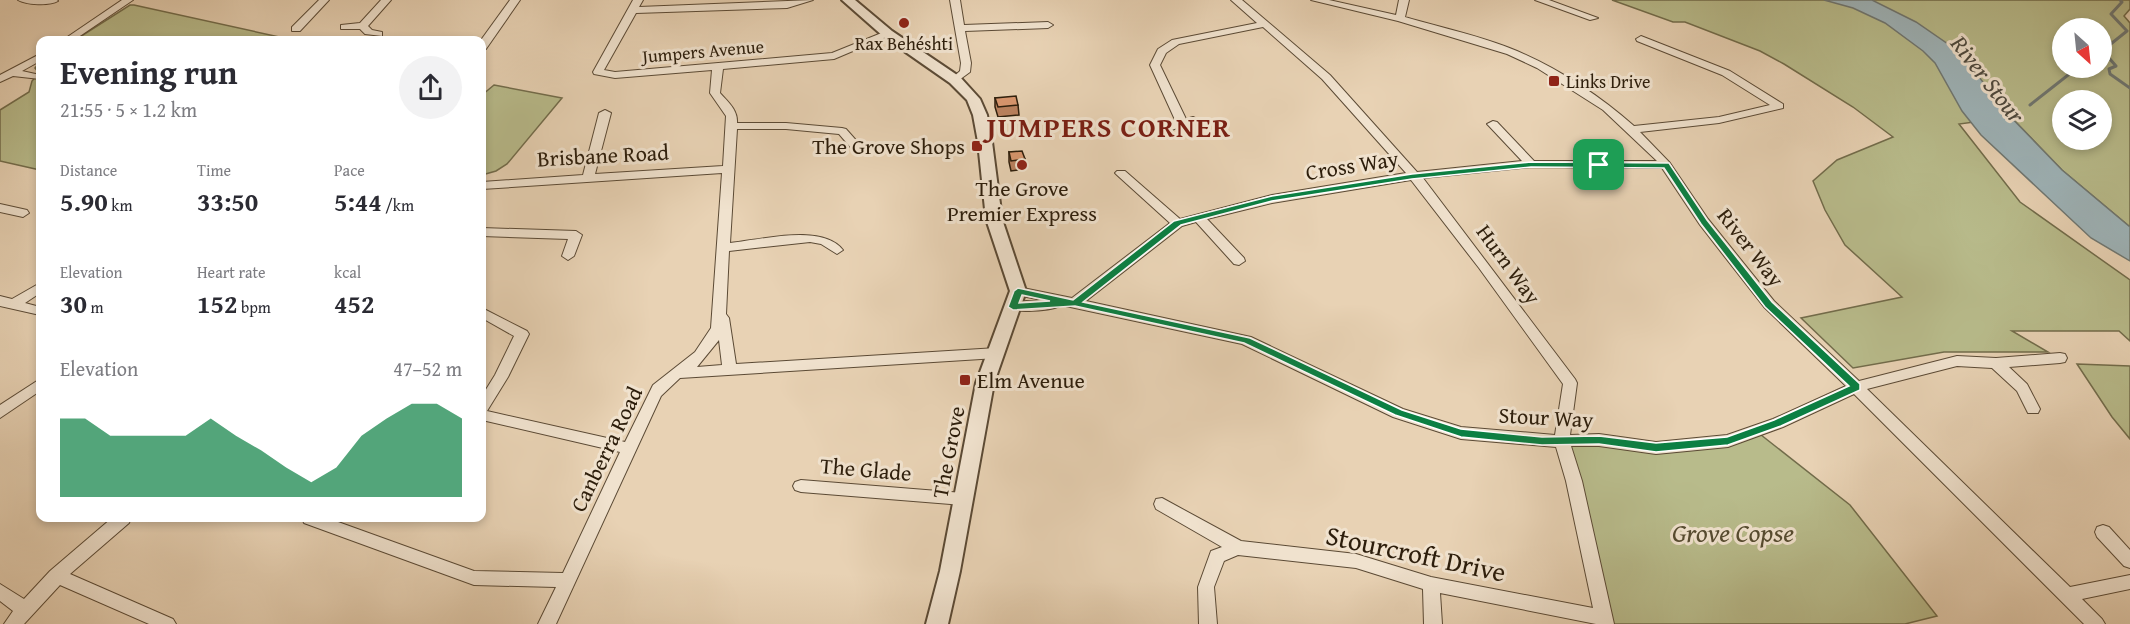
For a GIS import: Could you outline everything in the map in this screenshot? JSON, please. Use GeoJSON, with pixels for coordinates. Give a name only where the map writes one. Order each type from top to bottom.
{"type":"FeatureCollection","features":[{"type":"Feature","properties":{"kind":"street"},"geometry":{"type":"LineString","coordinates":[[23,0],[53,1]]}},
{"type":"Feature","properties":{"kind":"street"},"geometry":{"type":"LineString","coordinates":[[74,36],[128,0]]}},
{"type":"Feature","properties":{"kind":"street"},"geometry":{"type":"LineString","coordinates":[[296,29],[324,0]]}},
{"type":"Feature","properties":{"kind":"street"},"geometry":{"type":"LineString","coordinates":[[345,27],[363,26],[386,0]]}},
{"type":"Feature","properties":{"kind":"street"},"geometry":{"type":"LineString","coordinates":[[486,41],[515,0]]}},
{"type":"Feature","properties":{"kind":"street","name":"Jumpers Avenue"},"geometry":{"type":"LineString","coordinates":[[638,0],[598,72],[615,75],[834,56],[888,34]]}},
{"type":"Feature","properties":{"kind":"street"},"geometry":{"type":"LineString","coordinates":[[633,10],[787,5],[808,0]]}},
{"type":"Feature","properties":{"kind":"street"},"geometry":{"type":"LineString","coordinates":[[848,0],[888,34],[955,73],[977,106],[985,142],[993,219],[1016,299]]}},
{"type":"Feature","properties":{"kind":"street"},"geometry":{"type":"LineString","coordinates":[[955,0],[960,28],[955,73]]}},
{"type":"Feature","properties":{"kind":"street","name":"Hurn Way"},"geometry":{"type":"LineString","coordinates":[[1236,0],[1331,83],[1412,176],[1468,242],[1570,384],[1562,441],[1574,481],[1604,620]]}},
{"type":"Feature","properties":{"kind":"street","name":"River Way"},"geometry":{"type":"LineString","coordinates":[[1316,0],[1400,19],[1512,52],[1541,66],[1599,103],[1632,130],[1666,165],[1704,222],[1769,304],[2096,624]]}},
{"type":"Feature","properties":{"kind":"street"},"geometry":{"type":"LineString","coordinates":[[1400,19],[1404,0]]}},
{"type":"Feature","properties":{"kind":"street"},"geometry":{"type":"LineString","coordinates":[[1540,0],[1593,18]]}},
{"type":"Feature","properties":{"kind":"street"},"geometry":{"type":"LineString","coordinates":[[1165,129],[1187,122],[1155,65],[1162,51],[1176,42],[1264,24]]}},
{"type":"Feature","properties":{"kind":"street"},"geometry":{"type":"LineString","coordinates":[[960,28],[1048,25]]}},
{"type":"Feature","properties":{"kind":"street"},"geometry":{"type":"LineString","coordinates":[[363,26],[369,32],[378,34]]}},
{"type":"Feature","properties":{"kind":"street"},"geometry":{"type":"LineString","coordinates":[[1632,130],[1719,120],[1779,106],[1726,73],[1641,39]]}},
{"type":"Feature","properties":{"kind":"street"},"geometry":{"type":"LineString","coordinates":[[0,79],[36,59]]}},
{"type":"Feature","properties":{"kind":"street","name":"Canberra Road"},"geometry":{"type":"LineString","coordinates":[[547,624],[628,448],[661,383],[691,364],[711,342],[718,328],[721,310],[722,248],[731,126],[729,110],[715,93],[718,66]]}},
{"type":"Feature","properties":{"kind":"street"},"geometry":{"type":"LineString","coordinates":[[13,73],[36,77]]}},
{"type":"Feature","properties":{"kind":"street"},"geometry":{"type":"LineString","coordinates":[[589,176],[605,113]]}},
{"type":"Feature","properties":{"kind":"street"},"geometry":{"type":"LineString","coordinates":[[1493,124],[1531,164]]}},
{"type":"Feature","properties":{"kind":"street"},"geometry":{"type":"LineString","coordinates":[[731,126],[846,129],[856,147]]}},
{"type":"Feature","properties":{"kind":"street","name":"Cross Way"},"geometry":{"type":"LineString","coordinates":[[1075,303],[1178,223],[1272,199],[1412,176],[1531,164],[1666,165]]}},
{"type":"Feature","properties":{"kind":"street","name":"Brisbane Road"},"geometry":{"type":"LineString","coordinates":[[486,185],[589,176],[727,169]]}},
{"type":"Feature","properties":{"kind":"street"},"geometry":{"type":"LineString","coordinates":[[1121,173],[1178,223]]}},
{"type":"Feature","properties":{"kind":"street"},"geometry":{"type":"LineString","coordinates":[[0,208],[23,213]]}},
{"type":"Feature","properties":{"kind":"street"},"geometry":{"type":"LineString","coordinates":[[1199,218],[1239,261]]}},
{"type":"Feature","properties":{"kind":"street"},"geometry":{"type":"LineString","coordinates":[[486,232],[576,236],[568,256]]}},
{"type":"Feature","properties":{"kind":"street"},"geometry":{"type":"LineString","coordinates":[[722,248],[810,238],[825,241],[837,250]]}},
{"type":"Feature","properties":{"kind":"street"},"geometry":{"type":"LineString","coordinates":[[7,302],[36,289]]}},
{"type":"Feature","properties":{"kind":"street","name":"Stour Way"},"geometry":{"type":"LineString","coordinates":[[1016,299],[1075,303],[1246,340],[1398,413],[1461,433],[1542,441],[1599,440],[1656,448],[1728,441],[1778,423],[1856,387],[1957,361],[1996,363],[2060,358]]}},
{"type":"Feature","properties":{"kind":"street","name":"The Grove"},"geometry":{"type":"LineString","coordinates":[[938,624],[985,383],[1016,299]]}},
{"type":"Feature","properties":{"kind":"street"},"geometry":{"type":"LineString","coordinates":[[7,302],[36,310]]}},
{"type":"Feature","properties":{"kind":"street","name":"Canberra Road"},"geometry":{"type":"LineString","coordinates":[[721,310],[730,370]]}},
{"type":"Feature","properties":{"kind":"street"},"geometry":{"type":"LineString","coordinates":[[486,314],[522,334],[501,377],[486,401]]}},
{"type":"Feature","properties":{"kind":"street"},"geometry":{"type":"LineString","coordinates":[[676,373],[997,353]]}},
{"type":"Feature","properties":{"kind":"street"},"geometry":{"type":"LineString","coordinates":[[1996,363],[2022,388],[2032,409]]}},
{"type":"Feature","properties":{"kind":"street"},"geometry":{"type":"LineString","coordinates":[[0,413],[36,387]]}},
{"type":"Feature","properties":{"kind":"street"},"geometry":{"type":"LineString","coordinates":[[486,416],[628,448]]}},
{"type":"Feature","properties":{"kind":"street","name":"The Glade"},"geometry":{"type":"LineString","coordinates":[[801,486],[963,499]]}},
{"type":"Feature","properties":{"kind":"street"},"geometry":{"type":"LineString","coordinates":[[1162,504],[1238,548]]}},
{"type":"Feature","properties":{"kind":"street"},"geometry":{"type":"LineString","coordinates":[[13,624],[56,576],[118,522]]}},
{"type":"Feature","properties":{"kind":"street"},"geometry":{"type":"LineString","coordinates":[[321,522],[474,578],[567,580]]}},
{"type":"Feature","properties":{"kind":"street"},"geometry":{"type":"LineString","coordinates":[[2103,532],[2130,561]]}},
{"type":"Feature","properties":{"kind":"street"},"geometry":{"type":"LineString","coordinates":[[1208,624],[1206,587],[1217,556],[1238,548]]}},
{"type":"Feature","properties":{"kind":"street","name":"Stourcroft Drive"},"geometry":{"type":"LineString","coordinates":[[1238,548],[1356,561],[1431,584],[1604,620]]}},
{"type":"Feature","properties":{"kind":"street"},"geometry":{"type":"LineString","coordinates":[[56,576],[167,624]]}},
{"type":"Feature","properties":{"kind":"street"},"geometry":{"type":"LineString","coordinates":[[2067,595],[2130,582]]}},
{"type":"Feature","properties":{"kind":"street"},"geometry":{"type":"LineString","coordinates":[[1431,584],[1433,624]]}},
{"type":"Feature","properties":{"kind":"street"},"geometry":{"type":"LineString","coordinates":[[0,591],[25,610]]}},
{"type":"Feature","properties":{"kind":"green space"},"geometry":{"type":"Polygon","coordinates":[[[1612,0],[2130,0],[2130,9],[2124,16],[2130,23],[2130,227],[2062,170],[2011,117],[1959,124],[2020,202],[2130,280],[2130,341],[2119,331],[2012,331],[2048,352],[1944,352],[1853,368],[1801,318],[1902,297],[1845,245],[1825,210],[1813,181],[1837,160],[1893,137],[1853,107],[1784,64],[1760,51],[1685,22],[1673,22],[1612,0]]]}},
{"type":"Feature","properties":{"kind":"green space"},"geometry":{"type":"Polygon","coordinates":[[[130,5],[134,5],[275,36],[81,36],[130,5]]]}},
{"type":"Feature","properties":{"kind":"green space"},"geometry":{"type":"Polygon","coordinates":[[[36,76],[36,169],[0,161],[0,110],[29,92],[36,76]]]}},
{"type":"Feature","properties":{"kind":"green space"},"geometry":{"type":"Polygon","coordinates":[[[494,85],[562,98],[507,164],[486,174],[486,92],[494,85]]]}},
{"type":"Feature","properties":{"kind":"green space"},"geometry":{"type":"Polygon","coordinates":[[[2077,364],[2130,366],[2130,439],[2112,417],[2077,364]]]}},
{"type":"Feature","properties":{"kind":"green space","name":"Grove Copse"},"geometry":{"type":"Polygon","coordinates":[[[1756,431],[1850,505],[1937,616],[1905,624],[1605,624],[1562,441],[1656,448],[1756,431]]]}},
{"type":"Feature","properties":{"kind":"water"},"geometry":{"type":"Polygon","coordinates":[[[1824,0],[1872,0],[1916,22],[1961,53],[2004,110],[2062,170],[2130,227],[2130,261],[2091,238],[1981,135],[1962,111],[1935,63],[1923,51],[1885,23],[1853,8],[1824,0]]]}},
{"type":"Feature","properties":{"kind":"building"},"geometry":{"type":"Polygon","coordinates":[[[1016,96],[1018,105],[998,107],[995,98],[1016,96]]]}},
{"type":"Feature","properties":{"kind":"building"},"geometry":{"type":"Polygon","coordinates":[[[1022,151],[1025,159],[1011,161],[1009,152],[1022,151]]]}},
{"type":"Feature","properties":{"kind":"waterway"},"geometry":{"type":"LineString","coordinates":[[2112,43],[2127,31],[2111,14],[2122,2],[2120,0]]}},
{"type":"Feature","properties":{"kind":"waterway"},"geometry":{"type":"LineString","coordinates":[[2112,61],[2116,66],[2112,68]]}},
{"type":"Feature","properties":{"kind":"waterway"},"geometry":{"type":"LineString","coordinates":[[2112,75],[2130,88]]}},
{"type":"Feature","properties":{"kind":"waterway","name":"River Stour"},"geometry":{"type":"LineString","coordinates":[[2030,105],[2064,78]]}},
{"type":"Feature","properties":{"kind":"place","name":"Rax Behéshti"},"geometry":{"type":"Point","coordinates":[904,23]}},
{"type":"Feature","properties":{"kind":"place","name":"Links Drive"},"geometry":{"type":"Point","coordinates":[1554,81]}},
{"type":"Feature","properties":{"kind":"place","name":"The Grove Shops"},"geometry":{"type":"Point","coordinates":[977,146]}},
{"type":"Feature","properties":{"kind":"place","name":"The Grove Premier Express"},"geometry":{"type":"Point","coordinates":[1022,165]}},
{"type":"Feature","properties":{"kind":"place","name":"Elm Avenue"},"geometry":{"type":"Point","coordinates":[965,380]}},
{"type":"Feature","properties":{"kind":"district","name":"JUMPERS CORNER"},"geometry":{"type":"Point","coordinates":[1109,126]}},
{"type":"Feature","properties":{"kind":"route"},"geometry":{"type":"LineString","coordinates":[[1599,165],[1531,164],[1412,176],[1272,199],[1178,223],[1075,303],[1013,307],[1018,291],[1075,303],[1246,340],[1398,413],[1461,433],[1542,441],[1599,440],[1656,448],[1728,441],[1778,423],[1856,387],[1769,304],[1704,222],[1666,165],[1599,165]]}}]}
